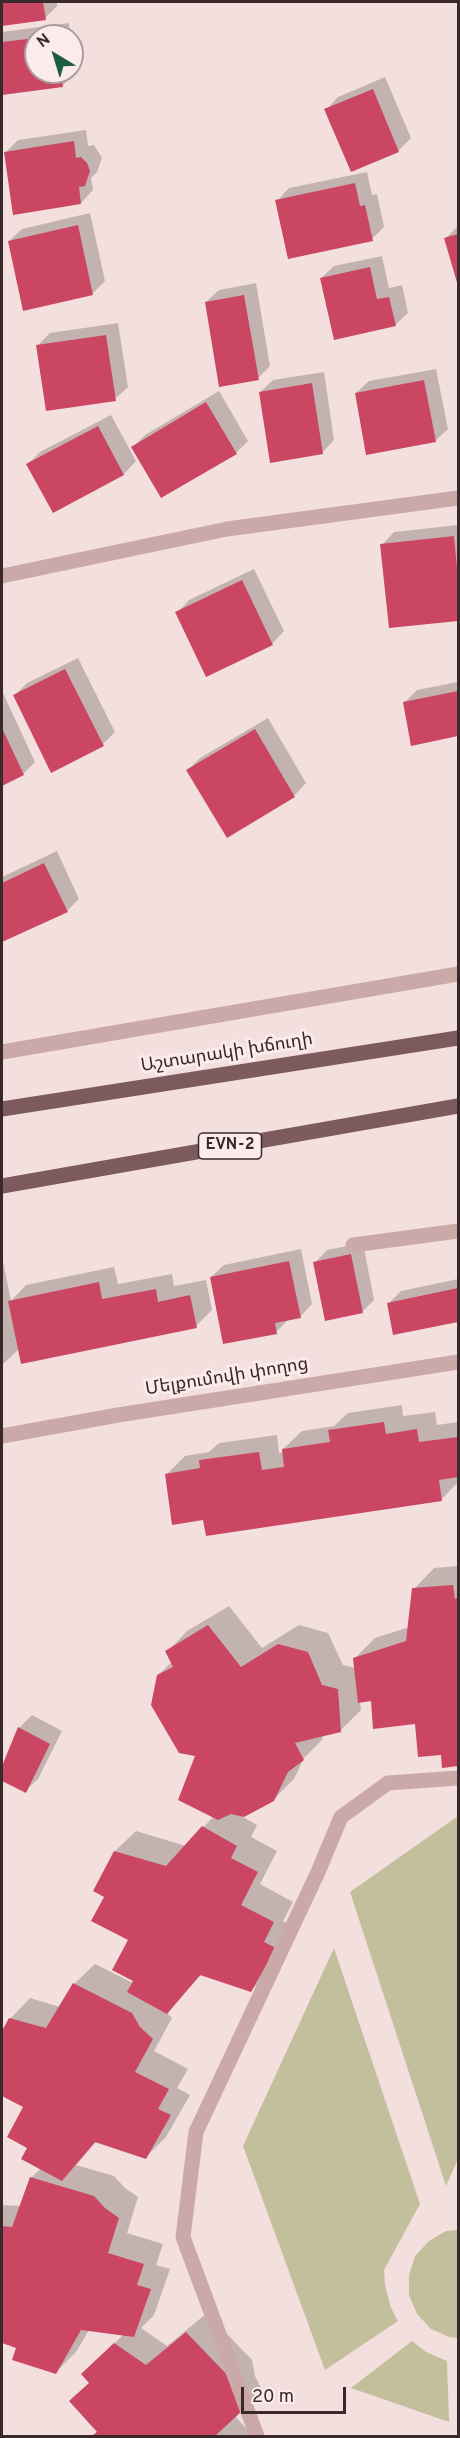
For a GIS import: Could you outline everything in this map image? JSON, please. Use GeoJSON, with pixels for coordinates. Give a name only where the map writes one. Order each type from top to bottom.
{"type":"FeatureCollection","features":[{"type":"Feature","properties":{"kind":"main road","name":"Աշտարակի խճուղի"},"geometry":{"type":"LineString","coordinates":[[2,1109],[459,1038]]}},
{"type":"Feature","properties":{"kind":"main road","name":"EVN-2"},"geometry":{"type":"LineString","coordinates":[[2,1186],[459,1106]]}},
{"type":"Feature","properties":{"kind":"street"},"geometry":{"type":"LineString","coordinates":[[2,576],[227,529],[459,498]]}},
{"type":"Feature","properties":{"kind":"street"},"geometry":{"type":"LineString","coordinates":[[2,1052],[459,974]]}},
{"type":"Feature","properties":{"kind":"street"},"geometry":{"type":"LineString","coordinates":[[353,1245],[459,1231]]}},
{"type":"Feature","properties":{"kind":"street","name":"Մելքումովի փողոց"},"geometry":{"type":"LineString","coordinates":[[2,1436],[128,1413],[459,1362]]}},
{"type":"Feature","properties":{"kind":"street"},"geometry":{"type":"LineString","coordinates":[[257,2436],[183,2237],[195,2132],[318,1872],[341,1817],[388,1783],[459,1778]]}},
{"type":"Feature","properties":{"kind":"shaded area"},"geometry":{"type":"Polygon","coordinates":[[[458,1816],[458,2159],[446,2186],[350,1892],[458,1816]]]}},
{"type":"Feature","properties":{"kind":"shaded area"},"geometry":{"type":"Polygon","coordinates":[[[334,1948],[420,2204],[384,2270],[391,2308],[398,2321],[325,2370],[243,2146],[334,1948]]]}},
{"type":"Feature","properties":{"kind":"shaded area"},"geometry":{"type":"Polygon","coordinates":[[[458,2230],[458,2338],[449,2337],[431,2329],[417,2314],[409,2295],[409,2275],[415,2256],[429,2241],[446,2231],[458,2230]]]}},
{"type":"Feature","properties":{"kind":"shaded area"},"geometry":{"type":"Polygon","coordinates":[[[412,2341],[426,2352],[447,2361],[449,2422],[351,2388],[412,2341]]]}},
{"type":"Feature","properties":{"kind":"building"},"geometry":{"type":"Polygon","coordinates":[[[2,2],[43,2],[46,20],[2,26],[2,2]]]}},
{"type":"Feature","properties":{"kind":"building"},"geometry":{"type":"Polygon","coordinates":[[[24,39],[24,84],[63,84],[63,87],[2,95],[2,42],[24,39]]]}},
{"type":"Feature","properties":{"kind":"building"},"geometry":{"type":"Polygon","coordinates":[[[373,89],[399,152],[351,172],[324,109],[373,89]]]}},
{"type":"Feature","properties":{"kind":"building"},"geometry":{"type":"Polygon","coordinates":[[[74,141],[76,158],[81,157],[87,163],[90,171],[85,186],[79,187],[81,204],[13,215],[4,152],[74,141]]]}},
{"type":"Feature","properties":{"kind":"building"},"geometry":{"type":"Polygon","coordinates":[[[355,183],[360,206],[365,205],[373,241],[288,259],[275,200],[355,183]]]}},
{"type":"Feature","properties":{"kind":"building"},"geometry":{"type":"Polygon","coordinates":[[[78,225],[93,295],[23,311],[8,241],[78,225]]]}},
{"type":"Feature","properties":{"kind":"building"},"geometry":{"type":"Polygon","coordinates":[[[458,234],[458,286],[444,238],[458,234]]]}},
{"type":"Feature","properties":{"kind":"building"},"geometry":{"type":"Polygon","coordinates":[[[370,267],[377,299],[389,297],[396,326],[334,340],[320,278],[370,267]]]}},
{"type":"Feature","properties":{"kind":"building"},"geometry":{"type":"Polygon","coordinates":[[[244,295],[259,380],[219,387],[205,302],[244,295]]]}},
{"type":"Feature","properties":{"kind":"building"},"geometry":{"type":"Polygon","coordinates":[[[106,335],[116,401],[46,411],[36,345],[106,335]]]}},
{"type":"Feature","properties":{"kind":"building"},"geometry":{"type":"Polygon","coordinates":[[[424,380],[436,442],[366,455],[355,393],[424,380]]]}},
{"type":"Feature","properties":{"kind":"building"},"geometry":{"type":"Polygon","coordinates":[[[312,383],[323,454],[270,463],[259,392],[312,383]]]}},
{"type":"Feature","properties":{"kind":"building"},"geometry":{"type":"Polygon","coordinates":[[[206,402],[237,454],[161,498],[131,447],[206,402]]]}},
{"type":"Feature","properties":{"kind":"building"},"geometry":{"type":"Polygon","coordinates":[[[98,426],[124,475],[53,513],[26,464],[98,426]]]}},
{"type":"Feature","properties":{"kind":"building"},"geometry":{"type":"Polygon","coordinates":[[[454,536],[458,579],[458,621],[389,628],[380,544],[454,536]]]}},
{"type":"Feature","properties":{"kind":"building"},"geometry":{"type":"Polygon","coordinates":[[[242,580],[273,645],[206,677],[175,612],[242,580]]]}},
{"type":"Feature","properties":{"kind":"building"},"geometry":{"type":"Polygon","coordinates":[[[65,669],[104,746],[51,773],[13,695],[65,669]]]}},
{"type":"Feature","properties":{"kind":"building"},"geometry":{"type":"Polygon","coordinates":[[[458,691],[458,736],[411,746],[403,702],[458,691]]]}},
{"type":"Feature","properties":{"kind":"building"},"geometry":{"type":"Polygon","coordinates":[[[2,728],[24,775],[2,786],[2,728]]]}},
{"type":"Feature","properties":{"kind":"building"},"geometry":{"type":"Polygon","coordinates":[[[255,729],[295,797],[227,838],[186,770],[255,729]]]}},
{"type":"Feature","properties":{"kind":"building"},"geometry":{"type":"Polygon","coordinates":[[[44,863],[68,912],[2,942],[2,883],[44,863]]]}},
{"type":"Feature","properties":{"kind":"building"},"geometry":{"type":"Polygon","coordinates":[[[351,1254],[363,1313],[325,1321],[313,1262],[351,1254]]]}},
{"type":"Feature","properties":{"kind":"building"},"geometry":{"type":"Polygon","coordinates":[[[289,1261],[301,1318],[275,1323],[277,1334],[223,1344],[210,1277],[289,1261]]]}},
{"type":"Feature","properties":{"kind":"building"},"geometry":{"type":"Polygon","coordinates":[[[99,1282],[102,1299],[156,1289],[158,1302],[190,1295],[197,1328],[21,1364],[8,1301],[99,1282]]]}},
{"type":"Feature","properties":{"kind":"building"},"geometry":{"type":"Polygon","coordinates":[[[458,1288],[458,1322],[393,1335],[387,1303],[458,1288]]]}},
{"type":"Feature","properties":{"kind":"building"},"geometry":{"type":"Polygon","coordinates":[[[384,1422],[386,1434],[417,1429],[419,1442],[458,1437],[458,1477],[439,1480],[442,1501],[206,1536],[203,1520],[172,1525],[165,1474],[200,1468],[199,1460],[259,1452],[262,1470],[284,1467],[282,1449],[330,1442],[328,1430],[384,1422]]]}},
{"type":"Feature","properties":{"kind":"building"},"geometry":{"type":"Polygon","coordinates":[[[453,1585],[455,1599],[458,1598],[458,1766],[442,1768],[441,1755],[418,1757],[415,1724],[373,1729],[371,1701],[358,1703],[353,1658],[406,1641],[412,1588],[453,1585]]]}},
{"type":"Feature","properties":{"kind":"building"},"geometry":{"type":"Polygon","coordinates":[[[208,1625],[241,1667],[278,1644],[308,1652],[322,1685],[338,1689],[341,1732],[295,1743],[304,1760],[288,1772],[274,1801],[244,1817],[231,1814],[218,1820],[178,1800],[195,1756],[179,1753],[151,1705],[157,1675],[173,1667],[165,1651],[208,1625]]]}},
{"type":"Feature","properties":{"kind":"building"},"geometry":{"type":"Polygon","coordinates":[[[18,1727],[50,1744],[26,1793],[2,1781],[2,1766],[18,1727]]]}},
{"type":"Feature","properties":{"kind":"building"},"geometry":{"type":"Polygon","coordinates":[[[202,1826],[237,1846],[231,1858],[258,1872],[241,1905],[274,1922],[264,1942],[276,1948],[251,1992],[200,1975],[167,2014],[127,1992],[133,1981],[112,1970],[128,1940],[91,1921],[104,1897],[93,1891],[114,1851],[166,1866],[202,1826]]]}},
{"type":"Feature","properties":{"kind":"building"},"geometry":{"type":"Polygon","coordinates":[[[73,1983],[132,2013],[140,2027],[153,2039],[135,2072],[169,2089],[158,2109],[171,2115],[146,2159],[95,2142],[62,2181],[21,2159],[27,2148],[7,2137],[23,2107],[2,2096],[2,2031],[9,2018],[46,2028],[73,1983]]]}},
{"type":"Feature","properties":{"kind":"building"},"geometry":{"type":"Polygon","coordinates":[[[30,2177],[94,2196],[119,2218],[108,2253],[144,2264],[137,2285],[151,2289],[134,2337],[81,2330],[56,2374],[12,2360],[16,2348],[2,2343],[2,2226],[12,2227],[30,2177]]]}},
{"type":"Feature","properties":{"kind":"building"},"geometry":{"type":"Polygon","coordinates":[[[186,2332],[232,2380],[242,2411],[215,2436],[92,2436],[97,2432],[69,2401],[89,2383],[81,2374],[114,2343],[146,2365],[186,2332]]]}}]}
